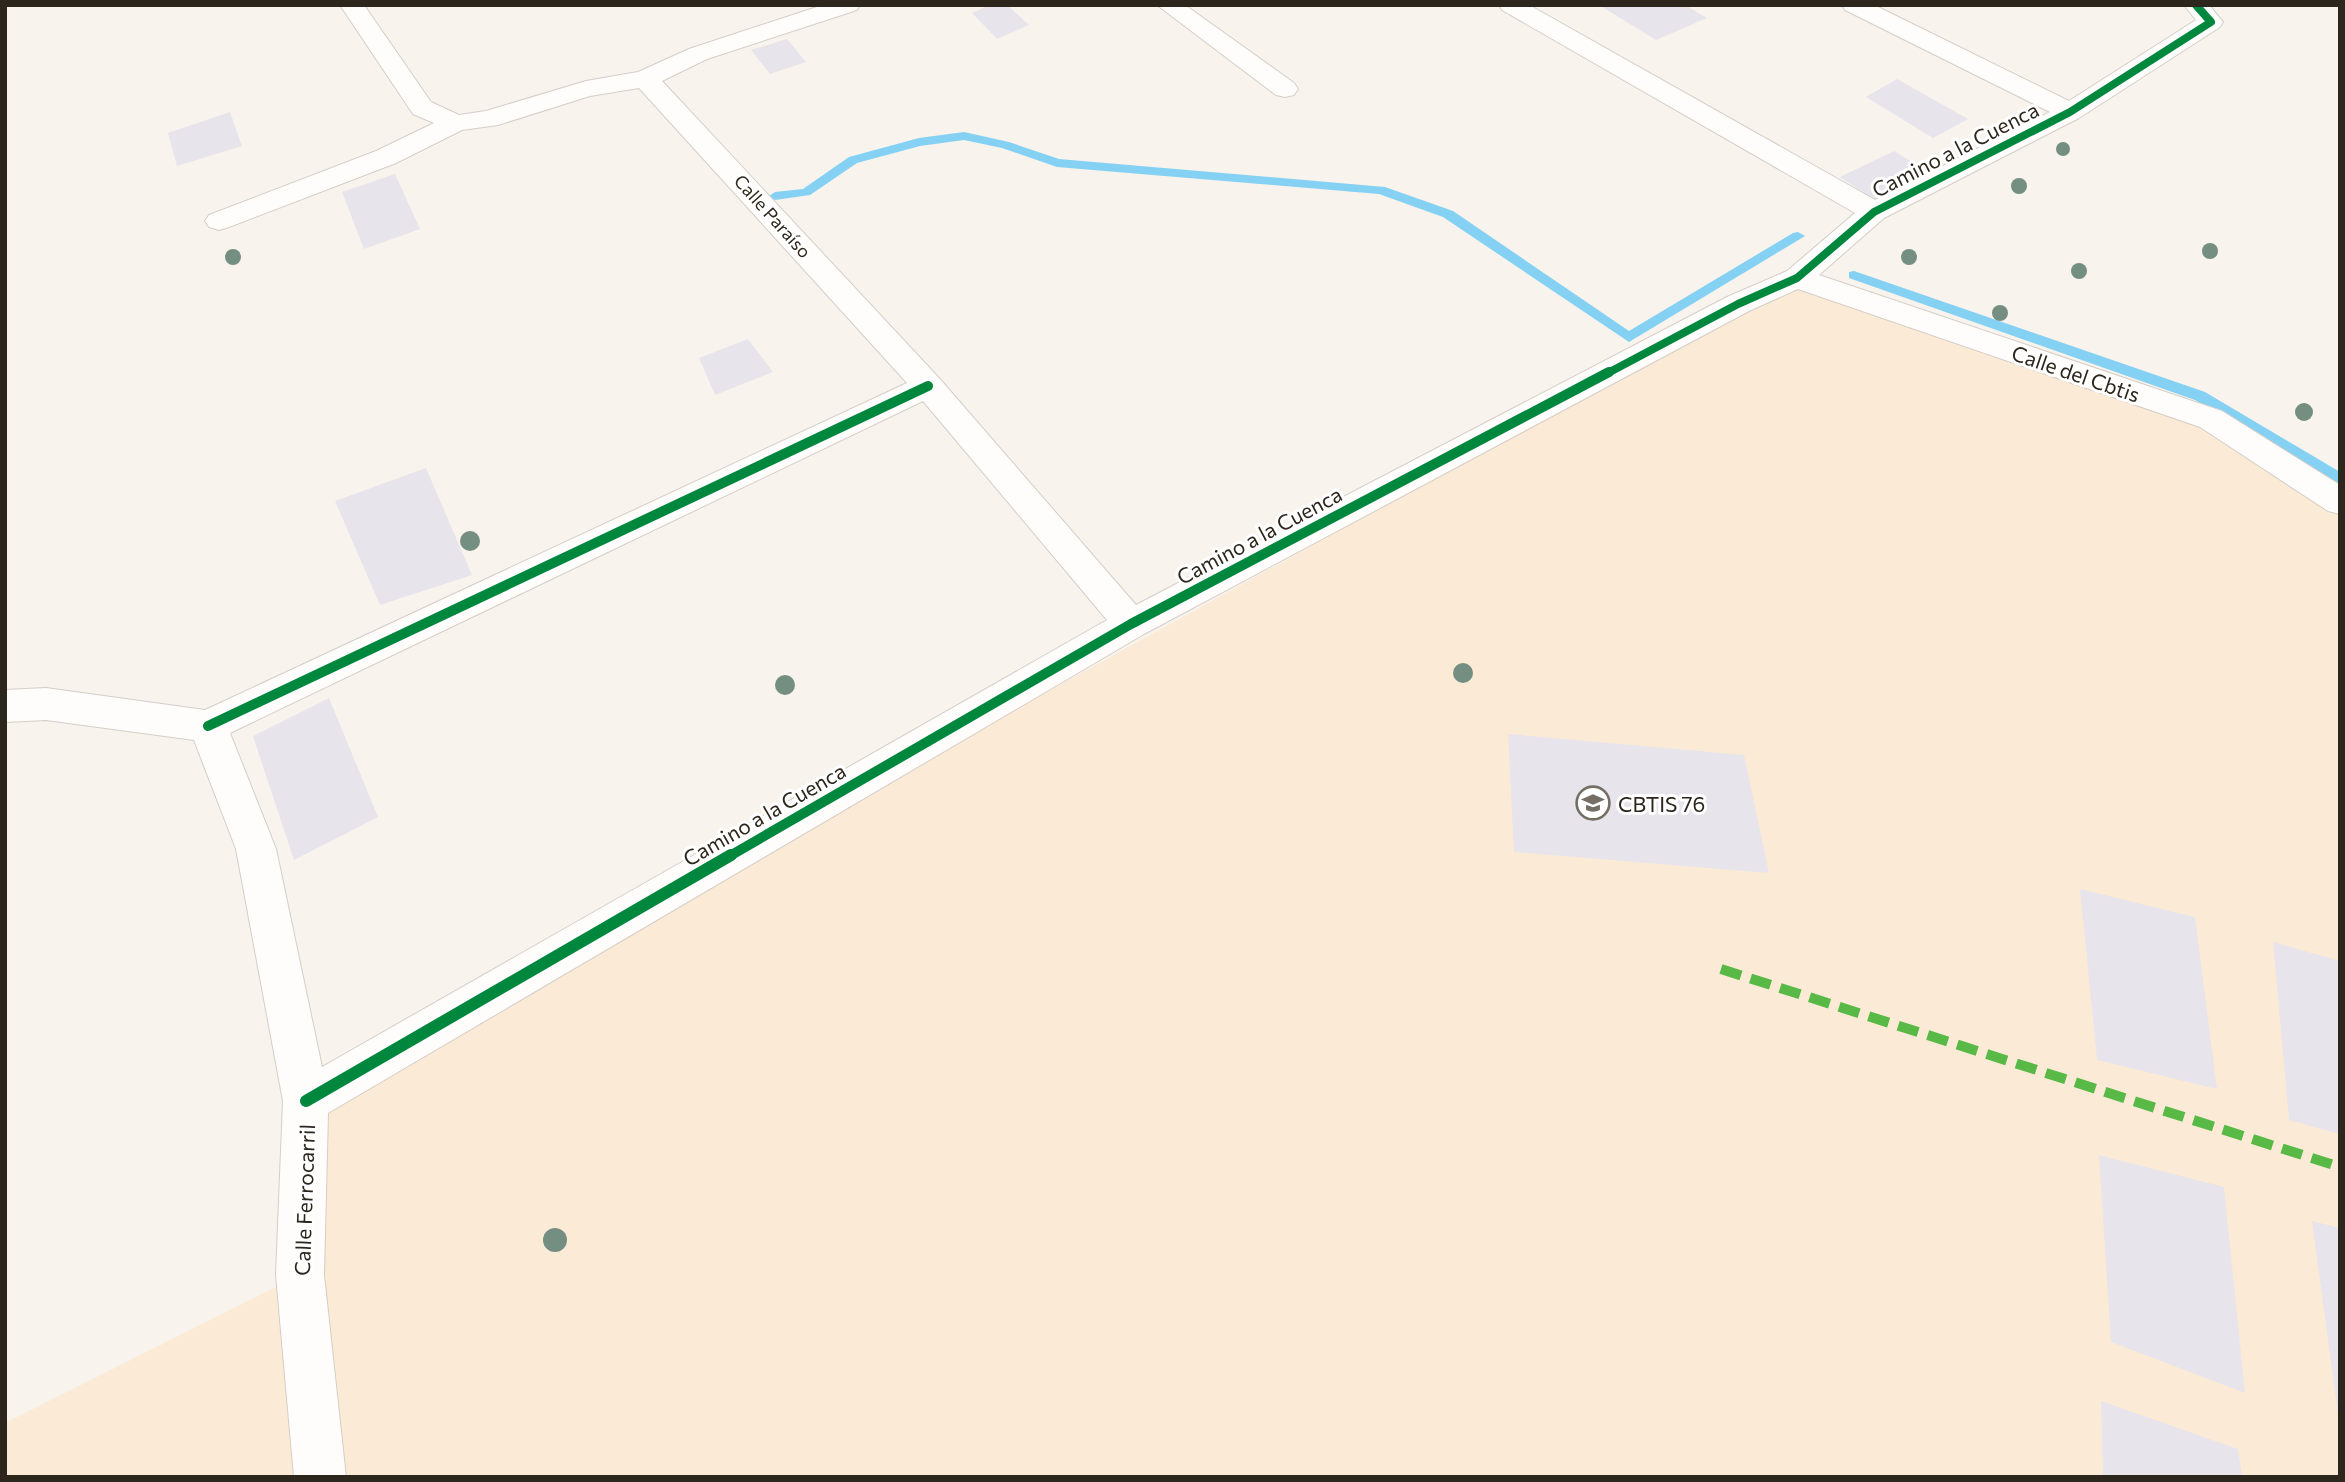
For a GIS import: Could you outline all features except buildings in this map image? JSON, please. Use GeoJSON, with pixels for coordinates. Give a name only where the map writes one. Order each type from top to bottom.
{"type":"FeatureCollection","features":[{"type":"Feature","properties":{"kind":"street"},"geometry":{"type":"LineString","coordinates":[[352,5],[422,108],[456,123]]}},
{"type":"Feature","properties":{"kind":"street"},"geometry":{"type":"LineString","coordinates":[[219,221],[386,157],[456,123],[489,119],[586,89],[645,79],[698,54],[848,5]]}},
{"type":"Feature","properties":{"kind":"street"},"geometry":{"type":"LineString","coordinates":[[1169,5],[1285,89]]}},
{"type":"Feature","properties":{"kind":"street"},"geometry":{"type":"LineString","coordinates":[[1511,5],[1874,212]]}},
{"type":"Feature","properties":{"kind":"street"},"geometry":{"type":"LineString","coordinates":[[1854,5],[2070,112]]}},
{"type":"Feature","properties":{"kind":"street","name":"Camino a la Cuenca"},"geometry":{"type":"LineString","coordinates":[[306,1101],[1131,624],[1738,304],[1797,278],[1874,212],[2070,112],[2211,22],[2196,5]]}},
{"type":"Feature","properties":{"kind":"street","name":"Calle Paraíso"},"geometry":{"type":"LineString","coordinates":[[645,79],[672,105],[928,386],[1131,624]]}},
{"type":"Feature","properties":{"kind":"street","name":"Calle del Cbtis"},"geometry":{"type":"LineString","coordinates":[[1797,278],[2211,419],[2340,502]]}},
{"type":"Feature","properties":{"kind":"street"},"geometry":{"type":"LineString","coordinates":[[5,706],[46,704],[208,726],[928,386]]}},
{"type":"Feature","properties":{"kind":"street","name":"Calle Ferrocarril"},"geometry":{"type":"LineString","coordinates":[[208,726],[256,849],[306,1101],[300,1275],[320,1477]]}},
{"type":"Feature","properties":{"kind":"shaded area","name":"CBTIS 76"},"geometry":{"type":"Polygon","coordinates":[[[1797,278],[2211,419],[2340,505],[2340,1477],[5,1477],[5,1423],[300,1275],[306,1101],[1797,278]]]}},
{"type":"Feature","properties":{"kind":"waterway"},"geometry":{"type":"LineString","coordinates":[[775,196],[806,192],[853,160],[919,142],[964,136],[1005,145],[1057,163],[1381,190],[1448,214],[1629,337],[1798,236]]}},
{"type":"Feature","properties":{"kind":"waterway"},"geometry":{"type":"LineString","coordinates":[[1854,275],[2200,396],[2340,479]]}},
{"type":"Feature","properties":{"kind":"marked path"},"geometry":{"type":"LineString","coordinates":[[1721,969],[2340,1167]]}},
{"type":"Feature","properties":{"kind":"cycle path"},"geometry":{"type":"LineString","coordinates":[[306,1101],[1131,624],[1738,304],[1797,278],[1874,212],[2070,112],[2211,22],[2196,5]]}},
{"type":"Feature","properties":{"kind":"cycle path"},"geometry":{"type":"LineString","coordinates":[[208,726],[928,386]]}},
{"type":"Feature","properties":{"kind":"place","name":"CBTIS 76"},"geometry":{"type":"Point","coordinates":[1593,803]}}]}
